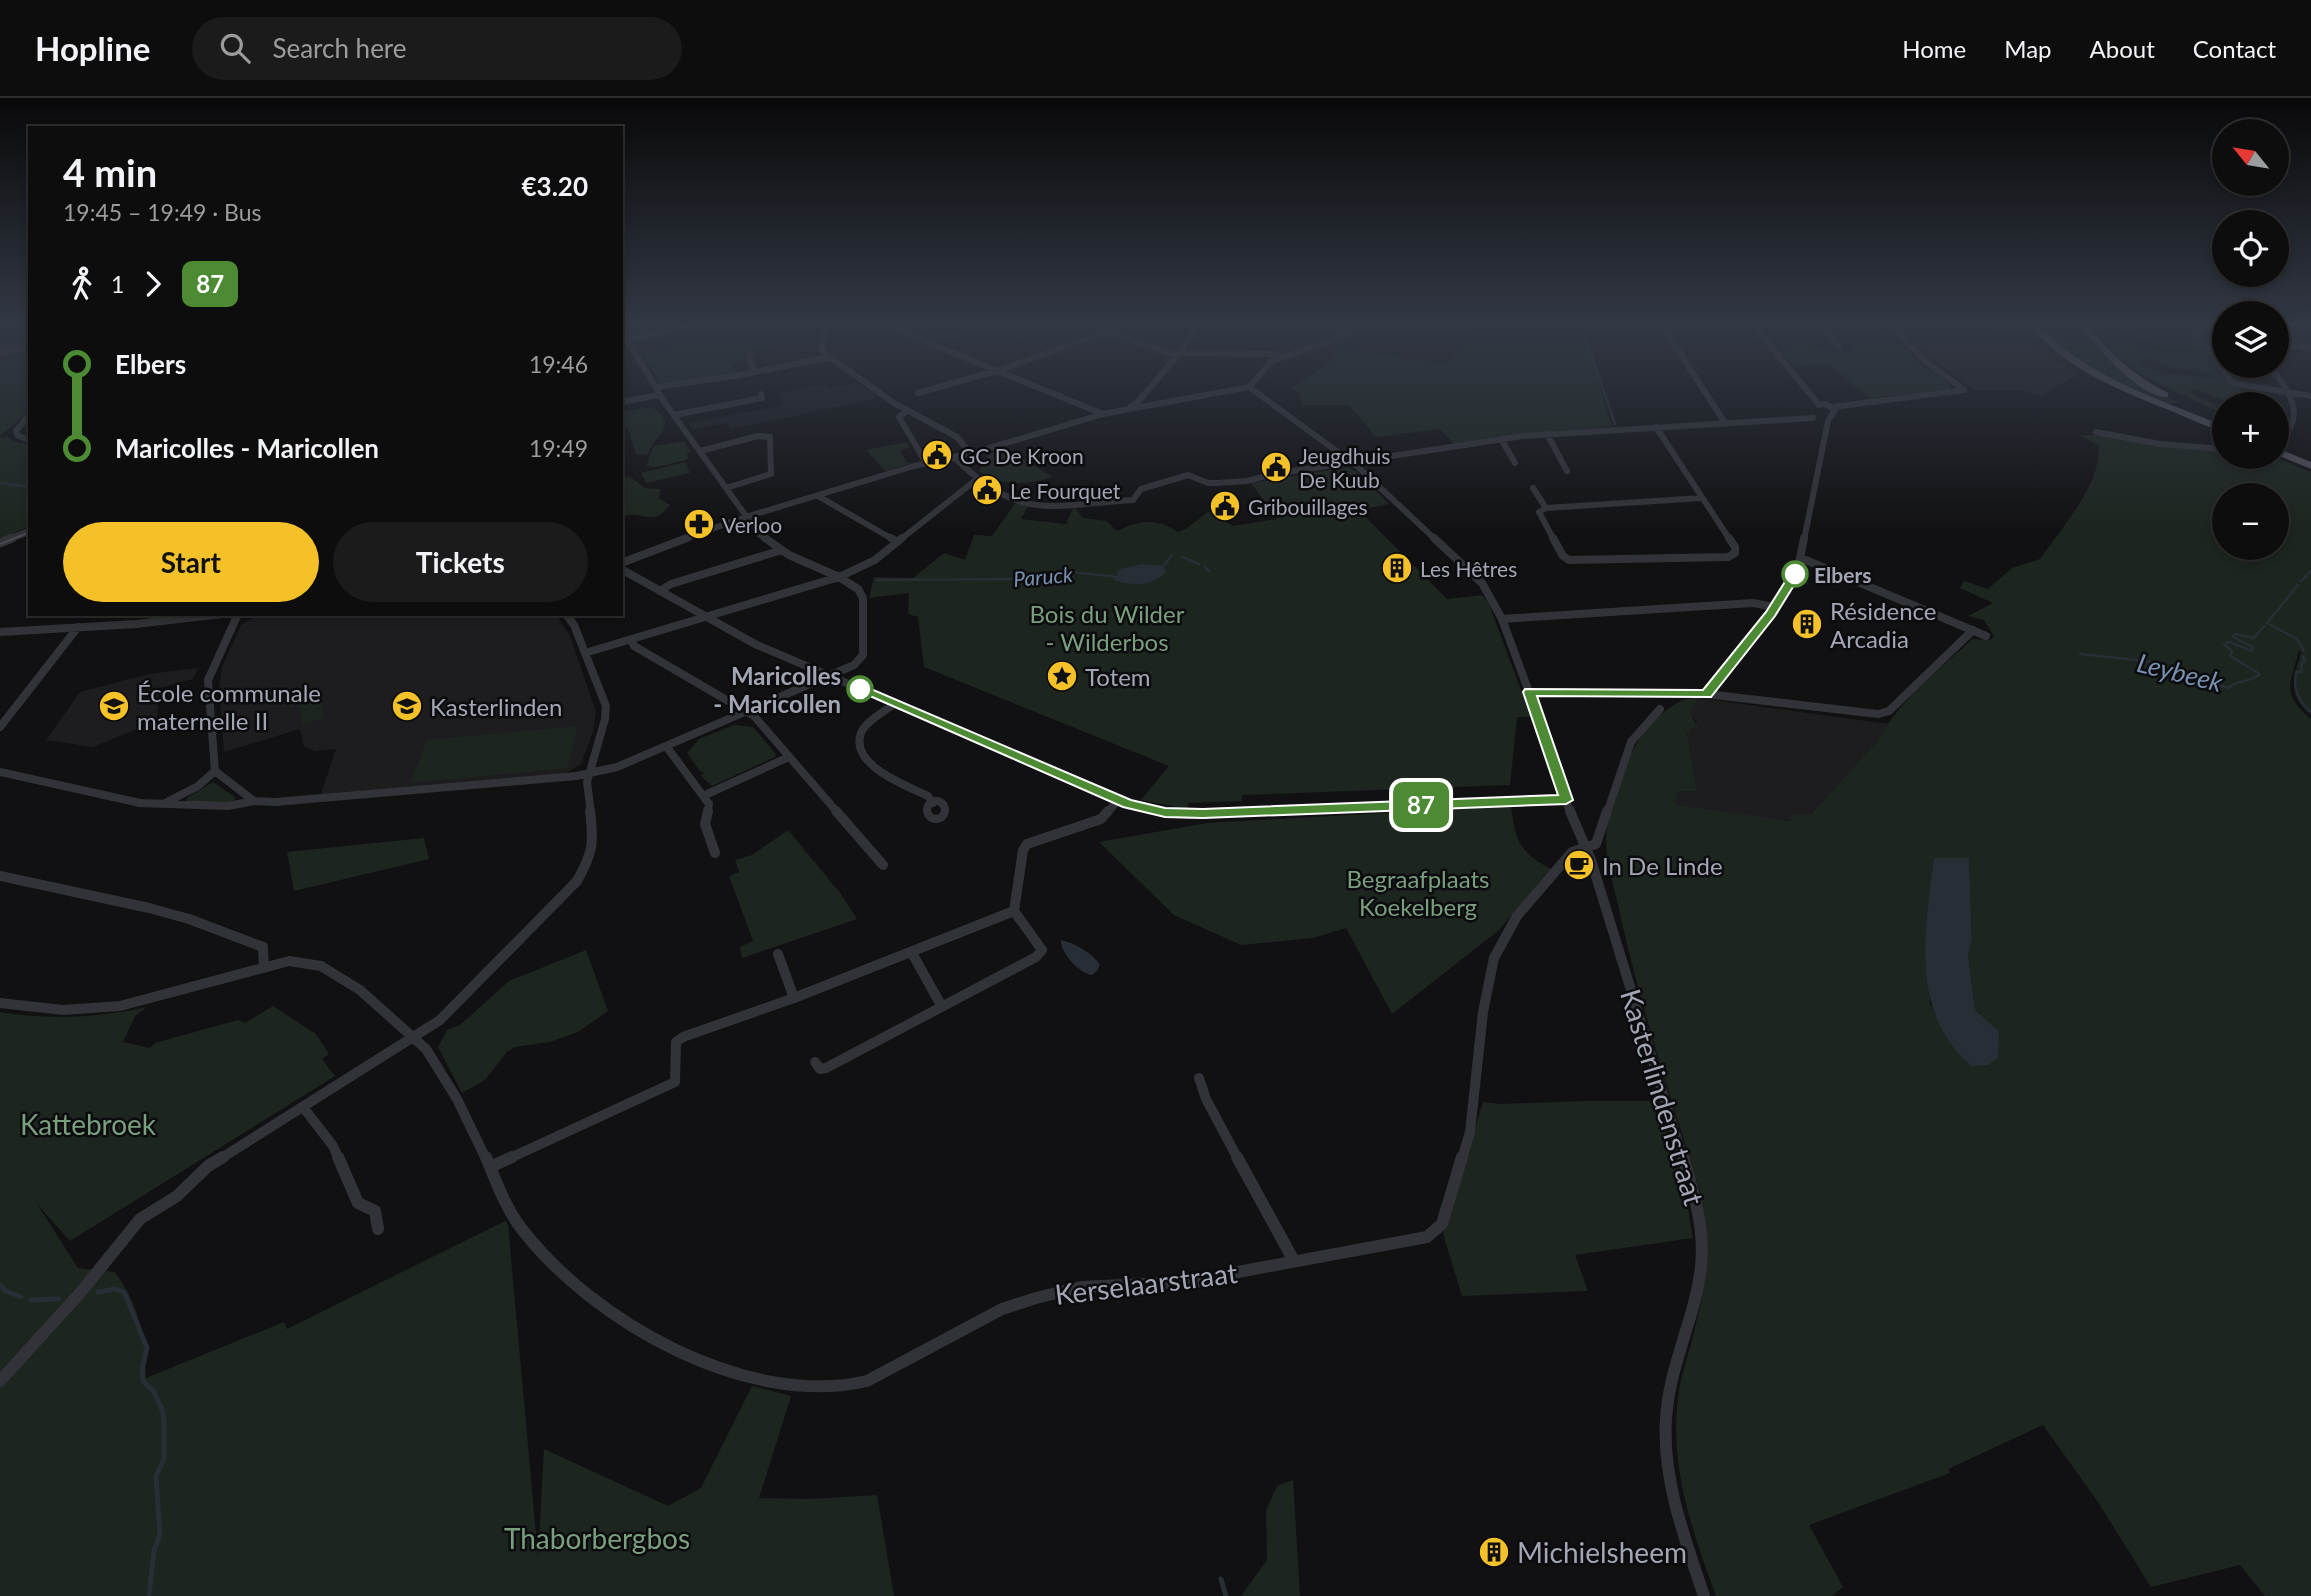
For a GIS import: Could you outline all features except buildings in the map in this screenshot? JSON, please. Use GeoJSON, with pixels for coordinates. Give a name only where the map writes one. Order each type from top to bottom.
{"type":"FeatureCollection","features":[{"type":"Feature","properties":{"kind":"main road"},"geometry":{"type":"LineString","coordinates":[[2145,394],[2212,424]]}},
{"type":"Feature","properties":{"kind":"main road"},"geometry":{"type":"LineString","coordinates":[[2167,394],[2212,415]]}},
{"type":"Feature","properties":{"kind":"main road"},"geometry":{"type":"LineString","coordinates":[[2289,448],[2311,457]]}},
{"type":"Feature","properties":{"kind":"main road"},"geometry":{"type":"LineString","coordinates":[[2289,456],[2311,466]]}},
{"type":"Feature","properties":{"kind":"street"},"geometry":{"type":"LineString","coordinates":[[881,394],[957,437],[978,457],[967,466]]}},
{"type":"Feature","properties":{"kind":"street"},"geometry":{"type":"LineString","coordinates":[[1055,394],[1103,414]]}},
{"type":"Feature","properties":{"kind":"street"},"geometry":{"type":"LineString","coordinates":[[1140,405],[1148,394]]}},
{"type":"Feature","properties":{"kind":"street"},"geometry":{"type":"LineString","coordinates":[[623,561],[747,517],[926,463],[973,453],[1103,414],[1207,394]]}},
{"type":"Feature","properties":{"kind":"street","name":"Kasterlindenstraat"},"geometry":{"type":"LineString","coordinates":[[1258,394],[1353,463],[1482,583],[1502,619],[1574,825],[1591,860],[1698,1206],[1702,1250],[1694,1297],[1673,1368],[1666,1422],[1669,1473],[1678,1518],[1704,1596]]}},
{"type":"Feature","properties":{"kind":"street"},"geometry":{"type":"LineString","coordinates":[[1706,394],[1725,423]]}},
{"type":"Feature","properties":{"kind":"street"},"geometry":{"type":"LineString","coordinates":[[1810,394],[1819,405],[1833,407],[1944,394]]}},
{"type":"Feature","properties":{"kind":"street"},"geometry":{"type":"LineString","coordinates":[[2289,435],[2294,426],[2294,405],[2291,394]]}},
{"type":"Feature","properties":{"kind":"street"},"geometry":{"type":"LineString","coordinates":[[0,772],[140,803],[201,806],[354,797],[588,774],[617,767],[854,664],[863,655],[863,598],[858,589],[839,577],[803,563],[760,534],[660,395],[623,402]]}},
{"type":"Feature","properties":{"kind":"street"},"geometry":{"type":"LineString","coordinates":[[674,415],[762,397]]}},
{"type":"Feature","properties":{"kind":"street"},"geometry":{"type":"LineString","coordinates":[[1813,418],[1819,405]]}},
{"type":"Feature","properties":{"kind":"street"},"geometry":{"type":"LineString","coordinates":[[1706,694],[1775,607],[1792,580],[1801,558],[1828,421],[1835,410],[1833,407]]}},
{"type":"Feature","properties":{"kind":"street"},"geometry":{"type":"LineString","coordinates":[[908,410],[899,417],[926,463]]}},
{"type":"Feature","properties":{"kind":"street"},"geometry":{"type":"LineString","coordinates":[[28,416],[16,431],[18,436],[28,439]]}},
{"type":"Feature","properties":{"kind":"street"},"geometry":{"type":"LineString","coordinates":[[954,457],[981,481],[1019,502],[1049,505],[1133,500],[1141,489],[1188,475],[1217,483],[1547,434],[1813,418],[1828,421]]}},
{"type":"Feature","properties":{"kind":"street"},"geometry":{"type":"LineString","coordinates":[[1656,428],[1735,547],[1735,553],[1728,557],[1569,560],[1563,556],[1539,512],[1546,508],[1702,498]]}},
{"type":"Feature","properties":{"kind":"street"},"geometry":{"type":"LineString","coordinates":[[2096,432],[2160,444],[2212,448]]}},
{"type":"Feature","properties":{"kind":"street"},"geometry":{"type":"LineString","coordinates":[[1547,434],[1567,471]]}},
{"type":"Feature","properties":{"kind":"street"},"geometry":{"type":"LineString","coordinates":[[700,451],[758,436],[770,437],[771,474],[726,488]]}},
{"type":"Feature","properties":{"kind":"street"},"geometry":{"type":"LineString","coordinates":[[1501,439],[1515,463]]}},
{"type":"Feature","properties":{"kind":"street"},"geometry":{"type":"LineString","coordinates":[[585,653],[839,577],[875,560],[981,481]]}},
{"type":"Feature","properties":{"kind":"street"},"geometry":{"type":"LineString","coordinates":[[1533,488],[1546,508]]}},
{"type":"Feature","properties":{"kind":"street"},"geometry":{"type":"LineString","coordinates":[[818,496],[897,542]]}},
{"type":"Feature","properties":{"kind":"street"},"geometry":{"type":"LineString","coordinates":[[0,543],[28,532]]}},
{"type":"Feature","properties":{"kind":"street"},"geometry":{"type":"LineString","coordinates":[[660,591],[671,584],[782,550]]}},
{"type":"Feature","properties":{"kind":"street"},"geometry":{"type":"LineString","coordinates":[[1801,558],[1986,636]]}},
{"type":"Feature","properties":{"kind":"street"},"geometry":{"type":"LineString","coordinates":[[623,570],[755,644],[1150,810],[1187,814],[1566,800]]}},
{"type":"Feature","properties":{"kind":"street"},"geometry":{"type":"LineString","coordinates":[[1502,619],[1753,603],[1775,607]]}},
{"type":"Feature","properties":{"kind":"street"},"geometry":{"type":"LineString","coordinates":[[123,624],[130,616]]}},
{"type":"Feature","properties":{"kind":"street"},"geometry":{"type":"LineString","coordinates":[[0,632],[202,616]]}},
{"type":"Feature","properties":{"kind":"street"},"geometry":{"type":"LineString","coordinates":[[237,616],[208,680],[215,771],[254,801]]}},
{"type":"Feature","properties":{"kind":"street"},"geometry":{"type":"LineString","coordinates":[[0,1381],[81,1292],[145,1214],[177,1196],[208,1166],[440,1020],[577,881],[589,860],[594,841],[588,774],[606,719],[606,706],[567,616]]}},
{"type":"Feature","properties":{"kind":"street"},"geometry":{"type":"LineString","coordinates":[[0,727],[78,627]]}},
{"type":"Feature","properties":{"kind":"street"},"geometry":{"type":"LineString","coordinates":[[1529,692],[1706,694],[1878,714],[1889,711],[1973,630]]}},
{"type":"Feature","properties":{"kind":"street"},"geometry":{"type":"LineString","coordinates":[[631,640],[634,646],[754,716],[776,738],[789,757],[883,865]]}},
{"type":"Feature","properties":{"kind":"street"},"geometry":{"type":"LineString","coordinates":[[894,704],[862,731],[859,743],[866,760],[877,772],[928,796],[933,803]]}},
{"type":"Feature","properties":{"kind":"street","name":"Kerselaarstraat"},"geometry":{"type":"LineString","coordinates":[[0,1003],[63,1010],[120,1006],[264,968],[303,960],[318,965],[347,980],[422,1044],[472,1127],[520,1227],[556,1267],[604,1308],[640,1331],[681,1352],[719,1367],[761,1381],[816,1390],[843,1388],[867,1381],[990,1315],[1035,1298],[1081,1287],[1206,1282],[1294,1261],[1427,1237],[1442,1224],[1470,1132],[1483,1012],[1493,958],[1517,916],[1572,852],[1596,844],[1631,742],[1660,709]]}},
{"type":"Feature","properties":{"kind":"street"},"geometry":{"type":"LineString","coordinates":[[666,746],[705,795],[709,804],[705,824],[715,853]]}},
{"type":"Feature","properties":{"kind":"street"},"geometry":{"type":"LineString","coordinates":[[705,795],[789,757]]}},
{"type":"Feature","properties":{"kind":"street"},"geometry":{"type":"LineString","coordinates":[[165,803],[198,786],[215,771]]}},
{"type":"Feature","properties":{"kind":"street"},"geometry":{"type":"LineString","coordinates":[[815,1062],[820,1069],[826,1069],[1037,957],[1042,950],[1014,911],[1022,856],[1027,844],[1101,819],[1119,799]]}},
{"type":"Feature","properties":{"kind":"street"},"geometry":{"type":"LineString","coordinates":[[0,876],[149,908],[201,923],[263,947],[264,968]]}},
{"type":"Feature","properties":{"kind":"street"},"geometry":{"type":"LineString","coordinates":[[491,1167],[676,1082],[676,1042],[912,953],[1014,911]]}},
{"type":"Feature","properties":{"kind":"street"},"geometry":{"type":"LineString","coordinates":[[912,953],[942,1007]]}},
{"type":"Feature","properties":{"kind":"street"},"geometry":{"type":"LineString","coordinates":[[778,954],[794,998]]}},
{"type":"Feature","properties":{"kind":"street"},"geometry":{"type":"LineString","coordinates":[[1199,1078],[1206,1099],[1294,1261]]}},
{"type":"Feature","properties":{"kind":"street"},"geometry":{"type":"LineString","coordinates":[[303,1107],[333,1146],[358,1203],[375,1211],[378,1229]]}},
{"type":"Feature","properties":{"kind":"shaded area"},"geometry":{"type":"Polygon","coordinates":[[[778,394],[877,396],[875,399],[730,429],[727,423],[692,429],[688,423],[784,405],[778,394]]]}},
{"type":"Feature","properties":{"kind":"shaded area"},"geometry":{"type":"Polygon","coordinates":[[[1143,564],[1164,566],[1166,572],[1142,584],[1114,580],[1120,569],[1143,564]]]}},
{"type":"Feature","properties":{"kind":"shaded area","name":"Kasterlinden"},"geometry":{"type":"Polygon","coordinates":[[[256,616],[557,616],[570,636],[596,712],[593,732],[581,764],[566,773],[321,794],[336,749],[315,751],[304,746],[300,729],[224,752],[219,689],[222,667],[241,625],[256,616]]]}},
{"type":"Feature","properties":{"kind":"shaded area","name":"École communale maternelle II"},"geometry":{"type":"Polygon","coordinates":[[[198,668],[193,679],[159,688],[157,721],[93,747],[46,740],[80,692],[149,674],[198,668]]]}},
{"type":"Feature","properties":{"kind":"shaded area"},"geometry":{"type":"Polygon","coordinates":[[[1699,698],[1888,724],[1879,739],[1810,815],[1791,815],[1792,821],[1701,810],[1676,805],[1675,794],[1683,791],[1696,792],[1687,732],[1697,723],[1690,712],[1699,698]]]}},
{"type":"Feature","properties":{"kind":"shaded area"},"geometry":{"type":"Polygon","coordinates":[[[1934,858],[1969,858],[1972,940],[1968,955],[1975,1010],[1999,1031],[1998,1058],[1988,1065],[1971,1066],[1951,1044],[1938,1021],[1930,995],[1925,941],[1934,858]]]}},
{"type":"Feature","properties":{"kind":"shaded area"},"geometry":{"type":"Polygon","coordinates":[[[1061,940],[1092,956],[1100,964],[1097,971],[1092,975],[1076,966],[1063,950],[1061,940]]]}},
{"type":"Feature","properties":{"kind":"green space"},"geometry":{"type":"Polygon","coordinates":[[[0,394],[28,394],[28,412],[0,436],[0,394]]]}},
{"type":"Feature","properties":{"kind":"green space"},"geometry":{"type":"Polygon","coordinates":[[[1299,394],[1602,394],[1612,427],[1514,434],[1454,444],[1440,429],[1376,437],[1349,405],[1302,405],[1299,394]]]}},
{"type":"Feature","properties":{"kind":"green space"},"geometry":{"type":"Polygon","coordinates":[[[1864,394],[1906,394],[1869,398],[1864,394]]]}},
{"type":"Feature","properties":{"kind":"green space"},"geometry":{"type":"Polygon","coordinates":[[[2145,394],[2162,394],[2177,402],[2169,404],[2145,394]]]}},
{"type":"Feature","properties":{"kind":"green space"},"geometry":{"type":"Polygon","coordinates":[[[2181,394],[2192,394],[2212,403],[2212,408],[2181,394]]]}},
{"type":"Feature","properties":{"kind":"green space"},"geometry":{"type":"Polygon","coordinates":[[[652,407],[664,420],[663,430],[648,454],[637,455],[628,429],[623,426],[623,412],[652,407]]]}},
{"type":"Feature","properties":{"kind":"green space"},"geometry":{"type":"Polygon","coordinates":[[[2078,435],[2098,435],[2171,448],[2212,450],[2212,469],[2289,469],[2289,463],[2311,472],[2311,715],[2303,708],[2295,693],[2294,679],[2301,653],[2299,650],[2290,688],[2295,702],[2311,719],[2311,1596],[2265,1596],[2240,1565],[2151,1587],[2098,1502],[2043,1425],[1948,1469],[1950,1473],[1809,1525],[1843,1587],[1832,1596],[1716,1596],[1685,1499],[1677,1450],[1676,1424],[1681,1382],[1705,1280],[1707,1247],[1704,1214],[1701,1195],[1636,978],[1609,866],[1607,826],[1617,787],[1635,746],[1650,725],[1679,702],[1699,698],[1690,712],[1698,728],[1692,728],[1687,733],[1697,792],[1683,791],[1676,794],[1676,805],[1791,821],[1790,815],[1810,815],[1879,739],[1898,711],[1921,686],[1972,639],[1990,640],[1994,636],[1984,620],[1968,616],[1993,603],[1960,588],[1964,581],[1988,589],[2012,568],[2040,559],[2079,505],[2088,489],[2098,459],[2098,445],[2078,435]],[[1934,858],[1930,1005],[1999,1031],[1975,1010],[1968,955],[1972,940],[1969,858],[1934,858]]]}},
{"type":"Feature","properties":{"kind":"green space"},"geometry":{"type":"Polygon","coordinates":[[[7,437],[15,442],[28,444],[28,459],[24,462],[28,463],[28,527],[0,539],[0,438],[7,437]]]}},
{"type":"Feature","properties":{"kind":"green space"},"geometry":{"type":"Polygon","coordinates":[[[684,441],[691,452],[687,454],[686,460],[656,467],[646,466],[654,446],[684,441]]]}},
{"type":"Feature","properties":{"kind":"green space"},"geometry":{"type":"Polygon","coordinates":[[[907,442],[910,447],[900,451],[907,463],[916,462],[885,471],[866,450],[907,442]]]}},
{"type":"Feature","properties":{"kind":"green space"},"geometry":{"type":"Polygon","coordinates":[[[1004,447],[1053,477],[1015,483],[997,480],[979,471],[989,454],[1004,447]]]}},
{"type":"Feature","properties":{"kind":"green space"},"geometry":{"type":"Polygon","coordinates":[[[685,462],[690,473],[646,483],[641,473],[685,462]]]}},
{"type":"Feature","properties":{"kind":"green space","name":"Bois du Wilder - Wilderbos"},"geometry":{"type":"Polygon","coordinates":[[[1348,467],[1358,473],[1389,504],[1359,510],[1447,599],[1482,595],[1489,604],[1531,717],[1517,717],[1510,785],[1242,795],[1242,801],[1188,803],[1188,809],[1141,800],[1169,766],[924,667],[918,617],[908,614],[909,593],[869,598],[874,577],[913,578],[944,553],[965,560],[974,535],[992,536],[1015,504],[1028,506],[1021,519],[1066,524],[1074,506],[1083,518],[1106,521],[1117,531],[1148,522],[1163,524],[1178,532],[1208,512],[1233,526],[1277,519],[1251,483],[1348,467]]]}},
{"type":"Feature","properties":{"kind":"green space"},"geometry":{"type":"Polygon","coordinates":[[[629,476],[645,488],[660,489],[659,498],[670,505],[658,516],[623,516],[623,478],[629,476]]]}},
{"type":"Feature","properties":{"kind":"green space"},"geometry":{"type":"Polygon","coordinates":[[[320,697],[324,718],[302,724],[299,704],[320,697]]]}},
{"type":"Feature","properties":{"kind":"green space"},"geometry":{"type":"Polygon","coordinates":[[[734,725],[753,727],[776,754],[775,757],[712,786],[701,776],[704,772],[700,771],[687,753],[699,739],[734,725]]]}},
{"type":"Feature","properties":{"kind":"green space"},"geometry":{"type":"Polygon","coordinates":[[[578,726],[567,768],[410,783],[427,740],[578,726]]]}},
{"type":"Feature","properties":{"kind":"green space"},"geometry":{"type":"Polygon","coordinates":[[[213,782],[235,797],[235,800],[185,802],[188,797],[213,782]]]}},
{"type":"Feature","properties":{"kind":"green space","name":"Begraafplaats Koekelberg"},"geometry":{"type":"Polygon","coordinates":[[[1511,806],[1514,828],[1520,844],[1532,857],[1551,869],[1499,930],[1392,1014],[1346,928],[1313,938],[1241,945],[1174,915],[1099,842],[1207,823],[1511,806]]]}},
{"type":"Feature","properties":{"kind":"green space"},"geometry":{"type":"Polygon","coordinates":[[[788,830],[841,894],[857,919],[742,958],[740,947],[753,941],[729,876],[739,872],[735,860],[752,855],[788,830]]]}},
{"type":"Feature","properties":{"kind":"green space"},"geometry":{"type":"Polygon","coordinates":[[[424,838],[429,859],[294,891],[287,852],[424,838]]]}},
{"type":"Feature","properties":{"kind":"green space"},"geometry":{"type":"Polygon","coordinates":[[[586,950],[608,1011],[578,1032],[550,1042],[515,1047],[507,1052],[485,1080],[462,1093],[438,1047],[447,1030],[460,1025],[509,981],[586,950]]]}},
{"type":"Feature","properties":{"kind":"green space"},"geometry":{"type":"Polygon","coordinates":[[[273,1006],[316,1034],[329,1054],[322,1059],[335,1076],[70,1241],[37,1204],[78,1268],[115,1272],[123,1284],[140,1322],[146,1378],[284,1322],[287,1329],[505,1221],[508,1224],[538,1557],[544,1449],[668,1506],[701,1488],[752,1386],[791,1396],[759,1498],[808,1499],[877,1495],[894,1596],[0,1596],[0,1012],[74,1017],[147,1007],[135,1016],[123,1042],[150,1048],[155,1043],[238,1020],[245,1023],[273,1006]]]}},
{"type":"Feature","properties":{"kind":"green space"},"geometry":{"type":"Polygon","coordinates":[[[1658,1101],[1683,1179],[1693,1238],[1575,1255],[1588,1291],[1462,1296],[1443,1234],[1483,1102],[1501,1104],[1658,1101]]]}},
{"type":"Feature","properties":{"kind":"green space"},"geometry":{"type":"Polygon","coordinates":[[[1293,1480],[1300,1596],[1241,1596],[1267,1560],[1266,1510],[1277,1486],[1293,1480]]]}},
{"type":"Feature","properties":{"kind":"waterway"},"geometry":{"type":"LineString","coordinates":[[1605,394],[1615,424]]}},
{"type":"Feature","properties":{"kind":"waterway","name":"Paruck"},"geometry":{"type":"LineString","coordinates":[[0,483],[28,487]]}},
{"type":"Feature","properties":{"kind":"waterway","name":"Paruck"},"geometry":{"type":"LineString","coordinates":[[1162,568],[1172,555]]}},
{"type":"Feature","properties":{"kind":"waterway","name":"Paruck"},"geometry":{"type":"LineString","coordinates":[[1182,557],[1199,564]]}},
{"type":"Feature","properties":{"kind":"waterway","name":"Paruck"},"geometry":{"type":"LineString","coordinates":[[1205,567],[1209,571]]}},
{"type":"Feature","properties":{"kind":"waterway","name":"Paruck"},"geometry":{"type":"LineString","coordinates":[[877,580],[1035,579],[1064,571],[1117,577]]}},
{"type":"Feature","properties":{"kind":"waterway","name":"Leybeek"},"geometry":{"type":"LineString","coordinates":[[2301,581],[2311,571]]}},
{"type":"Feature","properties":{"kind":"waterway","name":"Leybeek"},"geometry":{"type":"LineString","coordinates":[[2298,585],[2267,623],[2297,639],[2304,651]]}},
{"type":"Feature","properties":{"kind":"waterway","name":"Leybeek"},"geometry":{"type":"LineString","coordinates":[[2080,654],[2146,661],[2228,688],[2260,674],[2230,656],[2232,651],[2224,644],[2229,642],[2252,651],[2253,647],[2233,637],[2235,634],[2254,638],[2264,626]]}},
{"type":"Feature","properties":{"kind":"waterway","name":"Leybeek"},"geometry":{"type":"LineString","coordinates":[[2303,656],[2305,662],[2302,662],[2301,672],[2296,672],[2296,689],[2303,704],[2311,712]]}},
{"type":"Feature","properties":{"kind":"waterway"},"geometry":{"type":"LineString","coordinates":[[0,1285],[6,1291],[21,1297]]}},
{"type":"Feature","properties":{"kind":"waterway"},"geometry":{"type":"LineString","coordinates":[[98,1292],[115,1289],[124,1292],[147,1348],[142,1369],[143,1381],[154,1392],[163,1412],[164,1459],[156,1476],[160,1535],[154,1550],[149,1596]]}},
{"type":"Feature","properties":{"kind":"waterway"},"geometry":{"type":"LineString","coordinates":[[31,1300],[59,1299]]}},
{"type":"Feature","properties":{"kind":"waterway"},"geometry":{"type":"LineString","coordinates":[[1221,1579],[1226,1596]]}},
{"type":"Feature","properties":{"kind":"tram line"},"geometry":{"type":"LineString","coordinates":[[0,544],[28,533]]}},
{"type":"Feature","properties":{"kind":"bus line","name":"87"},"geometry":{"type":"LineString","coordinates":[[860,689],[1127,803],[1165,813],[1203,814],[1566,800],[1529,692],[1706,694],[1771,613],[1795,574]]}},
{"type":"Feature","properties":{"kind":"place","name":"GC De Kroon"},"geometry":{"type":"Point","coordinates":[937,455]}},
{"type":"Feature","properties":{"kind":"place","name":"Jeugdhuis De Kuub"},"geometry":{"type":"Point","coordinates":[1276,467]}},
{"type":"Feature","properties":{"kind":"place","name":"Le Fourquet"},"geometry":{"type":"Point","coordinates":[987,490]}},
{"type":"Feature","properties":{"kind":"place","name":"Gribouillages"},"geometry":{"type":"Point","coordinates":[1225,506]}},
{"type":"Feature","properties":{"kind":"place","name":"Verloo"},"geometry":{"type":"Point","coordinates":[699,524]}},
{"type":"Feature","properties":{"kind":"place","name":"Les Hêtres"},"geometry":{"type":"Point","coordinates":[1397,568]}},
{"type":"Feature","properties":{"kind":"place","name":"Elbers"},"geometry":{"type":"Point","coordinates":[1795,574]}},
{"type":"Feature","properties":{"kind":"place","name":"Résidence Arcadia"},"geometry":{"type":"Point","coordinates":[1807,624]}},
{"type":"Feature","properties":{"kind":"place","name":"Totem"},"geometry":{"type":"Point","coordinates":[1062,676]}},
{"type":"Feature","properties":{"kind":"place","name":"Maricolles - Maricollen"},"geometry":{"type":"Point","coordinates":[860,689]}},
{"type":"Feature","properties":{"kind":"place","name":"École communale maternelle II"},"geometry":{"type":"Point","coordinates":[114,706]}},
{"type":"Feature","properties":{"kind":"place","name":"Kasterlinden"},"geometry":{"type":"Point","coordinates":[407,706]}},
{"type":"Feature","properties":{"kind":"place","name":"In De Linde"},"geometry":{"type":"Point","coordinates":[1579,865]}},
{"type":"Feature","properties":{"kind":"place","name":"Michielsheem"},"geometry":{"type":"Point","coordinates":[1494,1552]}},
{"type":"Feature","properties":{"kind":"park label","name":"Kattebroek"},"geometry":{"type":"Point","coordinates":[88,1124]}},
{"type":"Feature","properties":{"kind":"park label","name":"Thaborbergbos"},"geometry":{"type":"Point","coordinates":[597,1538]}}]}
